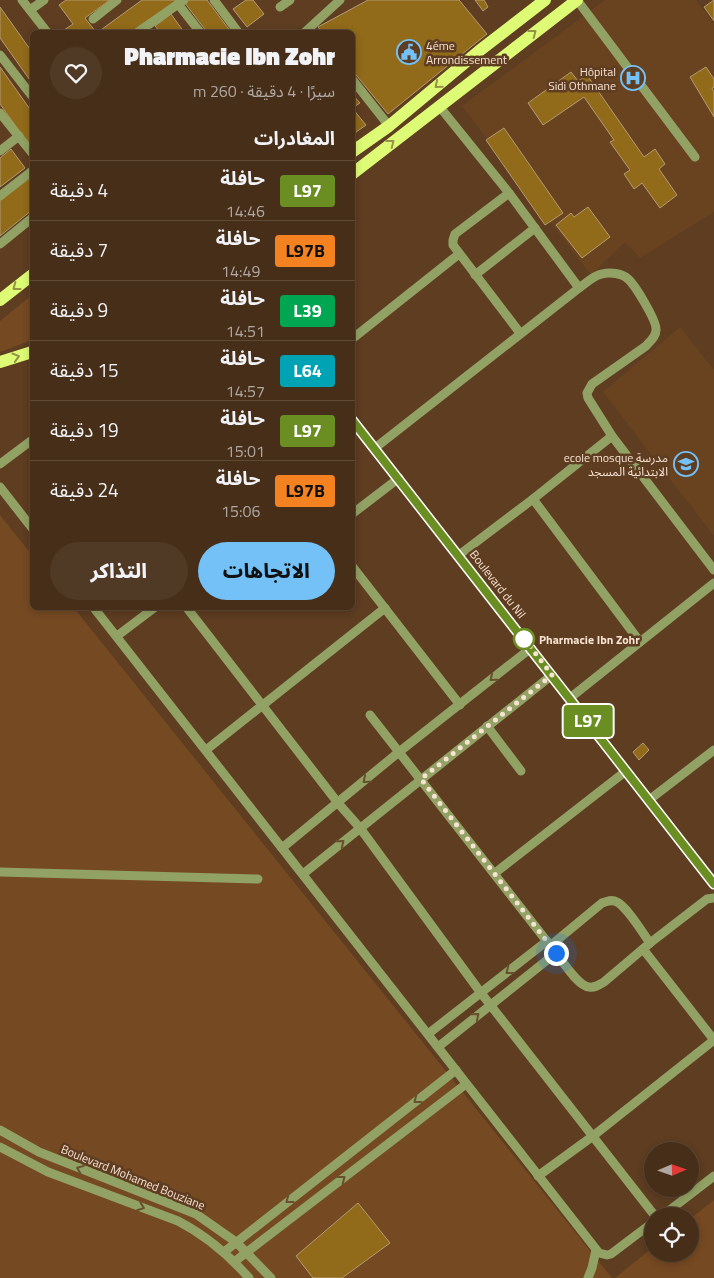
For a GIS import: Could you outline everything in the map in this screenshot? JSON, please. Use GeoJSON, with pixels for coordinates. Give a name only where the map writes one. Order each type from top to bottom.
{"type":"FeatureCollection","features":[{"type":"Feature","properties":{"kind":"main road"},"geometry":{"type":"LineString","coordinates":[[355,150],[389,126],[544,0]]}},
{"type":"Feature","properties":{"kind":"main road"},"geometry":{"type":"LineString","coordinates":[[355,172],[577,0]]}},
{"type":"Feature","properties":{"kind":"main road"},"geometry":{"type":"LineString","coordinates":[[0,300],[30,277]]}},
{"type":"Feature","properties":{"kind":"main road"},"geometry":{"type":"LineString","coordinates":[[0,362],[30,353]]}},
{"type":"Feature","properties":{"kind":"street"},"geometry":{"type":"LineString","coordinates":[[22,0],[45,30]]}},
{"type":"Feature","properties":{"kind":"street"},"geometry":{"type":"LineString","coordinates":[[30,10],[44,0]]}},
{"type":"Feature","properties":{"kind":"street"},"geometry":{"type":"LineString","coordinates":[[93,19],[116,0]]}},
{"type":"Feature","properties":{"kind":"street"},"geometry":{"type":"LineString","coordinates":[[228,0],[217,3],[237,30]]}},
{"type":"Feature","properties":{"kind":"street"},"geometry":{"type":"LineString","coordinates":[[280,7],[290,0]]}},
{"type":"Feature","properties":{"kind":"street"},"geometry":{"type":"LineString","coordinates":[[312,30],[340,0]]}},
{"type":"Feature","properties":{"kind":"street"},"geometry":{"type":"LineString","coordinates":[[577,0],[695,157]]}},
{"type":"Feature","properties":{"kind":"street"},"geometry":{"type":"LineString","coordinates":[[152,29],[181,2],[199,30]]}},
{"type":"Feature","properties":{"kind":"street"},"geometry":{"type":"LineString","coordinates":[[0,55],[30,93]]}},
{"type":"Feature","properties":{"kind":"street"},"geometry":{"type":"LineString","coordinates":[[355,83],[389,126]]}},
{"type":"Feature","properties":{"kind":"street"},"geometry":{"type":"LineString","coordinates":[[439,106],[509,193],[579,288]]}},
{"type":"Feature","properties":{"kind":"street"},"geometry":{"type":"LineString","coordinates":[[0,113],[30,151]]}},
{"type":"Feature","properties":{"kind":"street"},"geometry":{"type":"LineString","coordinates":[[0,150],[18,136]]}},
{"type":"Feature","properties":{"kind":"street"},"geometry":{"type":"LineString","coordinates":[[0,196],[30,173]]}},
{"type":"Feature","properties":{"kind":"street"},"geometry":{"type":"LineString","coordinates":[[509,193],[455,234],[453,245],[520,333]]}},
{"type":"Feature","properties":{"kind":"street"},"geometry":{"type":"LineString","coordinates":[[0,244],[30,220]]}},
{"type":"Feature","properties":{"kind":"street"},"geometry":{"type":"LineString","coordinates":[[475,275],[535,228]]}},
{"type":"Feature","properties":{"kind":"street"},"geometry":{"type":"LineString","coordinates":[[355,337],[459,254]]}},
{"type":"Feature","properties":{"kind":"street"},"geometry":{"type":"LineString","coordinates":[[375,448],[579,288],[600,274],[619,274],[628,279],[652,315],[656,324],[656,331],[653,339],[646,346],[598,379],[589,388],[587,393],[591,404],[612,436],[714,570]]}},
{"type":"Feature","properties":{"kind":"street","name":"Boulevard du Nil"},"geometry":{"type":"LineString","coordinates":[[355,424],[713,880]]}},
{"type":"Feature","properties":{"kind":"street"},"geometry":{"type":"LineString","coordinates":[[459,555],[612,436]]}},
{"type":"Feature","properties":{"kind":"street"},"geometry":{"type":"LineString","coordinates":[[0,464],[30,442]]}},
{"type":"Feature","properties":{"kind":"street"},"geometry":{"type":"LineString","coordinates":[[355,512],[399,478]]}},
{"type":"Feature","properties":{"kind":"street"},"geometry":{"type":"LineString","coordinates":[[0,487],[30,525]]}},
{"type":"Feature","properties":{"kind":"street"},"geometry":{"type":"LineString","coordinates":[[534,498],[640,642]]}},
{"type":"Feature","properties":{"kind":"street"},"geometry":{"type":"LineString","coordinates":[[355,570],[460,705]]}},
{"type":"Feature","properties":{"kind":"street"},"geometry":{"type":"LineString","coordinates":[[570,698],[714,583]]}},
{"type":"Feature","properties":{"kind":"street"},"geometry":{"type":"LineString","coordinates":[[206,750],[385,608]]}},
{"type":"Feature","properties":{"kind":"street"},"geometry":{"type":"LineString","coordinates":[[96,610],[596,1250],[603,1255],[611,1254],[644,1229]]}},
{"type":"Feature","properties":{"kind":"street"},"geometry":{"type":"LineString","coordinates":[[117,636],[151,610]]}},
{"type":"Feature","properties":{"kind":"street"},"geometry":{"type":"LineString","coordinates":[[189,610],[338,803],[360,828],[481,993],[648,1207]]}},
{"type":"Feature","properties":{"kind":"street"},"geometry":{"type":"LineString","coordinates":[[282,848],[531,648]]}},
{"type":"Feature","properties":{"kind":"street"},"geometry":{"type":"LineString","coordinates":[[302,874],[552,675]]}},
{"type":"Feature","properties":{"kind":"street"},"geometry":{"type":"LineString","coordinates":[[370,715],[551,947],[586,987],[591,988],[604,982],[646,946],[710,898],[713,880]]}},
{"type":"Feature","properties":{"kind":"street"},"geometry":{"type":"LineString","coordinates":[[487,726],[521,771]]}},
{"type":"Feature","properties":{"kind":"street"},"geometry":{"type":"LineString","coordinates":[[649,800],[714,750]]}},
{"type":"Feature","properties":{"kind":"street"},"geometry":{"type":"LineString","coordinates":[[494,873],[626,771]]}},
{"type":"Feature","properties":{"kind":"street"},"geometry":{"type":"LineString","coordinates":[[0,872],[258,879]]}},
{"type":"Feature","properties":{"kind":"street"},"geometry":{"type":"LineString","coordinates":[[438,1047],[490,1004],[602,903],[610,900],[617,902],[624,908],[646,946],[714,1040],[593,1136],[538,1176]]}},
{"type":"Feature","properties":{"kind":"street"},"geometry":{"type":"LineString","coordinates":[[428,1034],[481,993],[551,947]]}},
{"type":"Feature","properties":{"kind":"street"},"geometry":{"type":"LineString","coordinates":[[224,1252],[456,1070]]}},
{"type":"Feature","properties":{"kind":"street"},"geometry":{"type":"LineString","coordinates":[[234,1262],[466,1084]]}},
{"type":"Feature","properties":{"kind":"street","name":"Boulevard Mohamed Bouziane"},"geometry":{"type":"LineString","coordinates":[[0,1130],[39,1152],[196,1214],[236,1242],[271,1278]]}},
{"type":"Feature","properties":{"kind":"street","name":"Boulevard Mohamed Bouziane"},"geometry":{"type":"LineString","coordinates":[[0,1147],[48,1172],[178,1221],[209,1239],[249,1278]]}},
{"type":"Feature","properties":{"kind":"street"},"geometry":{"type":"LineString","coordinates":[[347,1156],[357,1168]]}},
{"type":"Feature","properties":{"kind":"street"},"geometry":{"type":"LineString","coordinates":[[674,1207],[714,1176]]}},
{"type":"Feature","properties":{"kind":"street"},"geometry":{"type":"LineString","coordinates":[[588,1278],[596,1250]]}},
{"type":"Feature","properties":{"kind":"shaded area"},"geometry":{"type":"Polygon","coordinates":[[[605,0],[696,0],[714,24],[714,212],[640,258],[625,242],[591,275],[462,106],[605,0]]]}},
{"type":"Feature","properties":{"kind":"shaded area"},"geometry":{"type":"Polygon","coordinates":[[[30,297],[30,341],[0,352],[0,321],[30,297]]]}},
{"type":"Feature","properties":{"kind":"shaded area","name":"ecole mosque مدرسة الابتدائية المسجد"},"geometry":{"type":"Polygon","coordinates":[[[680,327],[714,370],[714,536],[603,392],[680,327]]]}},
{"type":"Feature","properties":{"kind":"shaded area"},"geometry":{"type":"Polygon","coordinates":[[[0,515],[30,552],[30,610],[76,610],[612,1278],[0,1278],[0,515]]]}},
{"type":"Feature","properties":{"kind":"shaded area"},"geometry":{"type":"Polygon","coordinates":[[[714,1200],[714,1278],[615,1278],[644,1254],[644,1262],[699,1262],[699,1212],[714,1200]]]}},
{"type":"Feature","properties":{"kind":"building"},"geometry":{"type":"Polygon","coordinates":[[[66,0],[110,0],[85,18],[94,30],[64,30],[73,24],[59,5],[66,0]]]}},
{"type":"Feature","properties":{"kind":"building"},"geometry":{"type":"Polygon","coordinates":[[[142,0],[177,0],[136,30],[101,30],[142,0]]]}},
{"type":"Feature","properties":{"kind":"building"},"geometry":{"type":"Polygon","coordinates":[[[187,0],[207,0],[230,30],[205,30],[184,2],[187,0]]]}},
{"type":"Feature","properties":{"kind":"building"},"geometry":{"type":"Polygon","coordinates":[[[246,0],[253,0],[264,14],[247,27],[233,9],[246,0]]]}},
{"type":"Feature","properties":{"kind":"building","name":"4éme Arrondissement"},"geometry":{"type":"Polygon","coordinates":[[[368,0],[459,0],[487,34],[388,114],[355,74],[355,30],[320,30],[318,27],[368,0]]]}},
{"type":"Feature","properties":{"kind":"building"},"geometry":{"type":"Polygon","coordinates":[[[475,0],[484,0],[488,7],[483,11],[475,0]]]}},
{"type":"Feature","properties":{"kind":"building"},"geometry":{"type":"Polygon","coordinates":[[[714,0],[714,21],[704,7],[714,0]]]}},
{"type":"Feature","properties":{"kind":"building"},"geometry":{"type":"Polygon","coordinates":[[[0,7],[30,49],[30,80],[0,38],[0,7]]]}},
{"type":"Feature","properties":{"kind":"building"},"geometry":{"type":"Polygon","coordinates":[[[171,14],[183,30],[158,30],[155,26],[171,14]]]}},
{"type":"Feature","properties":{"kind":"building"},"geometry":{"type":"Polygon","coordinates":[[[0,67],[30,109],[30,146],[0,104],[0,67]]]}},
{"type":"Feature","properties":{"kind":"building"},"geometry":{"type":"Polygon","coordinates":[[[706,67],[714,79],[714,87],[712,88],[714,92],[714,117],[690,77],[706,67]]]}},
{"type":"Feature","properties":{"kind":"building"},"geometry":{"type":"Polygon","coordinates":[[[571,72],[578,81],[587,75],[644,157],[655,149],[665,164],[659,169],[677,195],[660,208],[642,183],[634,189],[624,174],[630,170],[610,142],[614,140],[584,97],[543,125],[528,103],[571,72]]]}},
{"type":"Feature","properties":{"kind":"building"},"geometry":{"type":"Polygon","coordinates":[[[355,97],[360,103],[355,106],[355,97]]]}},
{"type":"Feature","properties":{"kind":"building"},"geometry":{"type":"Polygon","coordinates":[[[355,112],[366,125],[355,133],[355,112]]]}},
{"type":"Feature","properties":{"kind":"building"},"geometry":{"type":"Polygon","coordinates":[[[504,128],[563,213],[545,225],[486,140],[504,128]]]}},
{"type":"Feature","properties":{"kind":"building"},"geometry":{"type":"Polygon","coordinates":[[[11,149],[25,168],[0,187],[0,158],[11,149]]]}},
{"type":"Feature","properties":{"kind":"building"},"geometry":{"type":"Polygon","coordinates":[[[30,176],[30,212],[0,236],[0,200],[30,176]]]}},
{"type":"Feature","properties":{"kind":"building"},"geometry":{"type":"Polygon","coordinates":[[[588,207],[610,237],[582,258],[556,225],[571,213],[574,217],[588,207]]]}},
{"type":"Feature","properties":{"kind":"building"},"geometry":{"type":"Polygon","coordinates":[[[643,743],[649,750],[639,760],[633,752],[643,743]]]}},
{"type":"Feature","properties":{"kind":"building"},"geometry":{"type":"Polygon","coordinates":[[[358,1203],[390,1243],[342,1278],[313,1278],[296,1256],[358,1203]]]}},
{"type":"Feature","properties":{"kind":"bus line","name":"L97"},"geometry":{"type":"LineString","coordinates":[[355,424],[714,884]]}},
{"type":"Feature","properties":{"kind":"place","name":"4éme Arrondissement"},"geometry":{"type":"Point","coordinates":[409,52]}},
{"type":"Feature","properties":{"kind":"place","name":"Hôpital Sidi Othmane"},"geometry":{"type":"Point","coordinates":[633,78]}},
{"type":"Feature","properties":{"kind":"place","name":"ecole mosque مدرسة الابتدائية المسجد"},"geometry":{"type":"Point","coordinates":[686,464]}},
{"type":"Feature","properties":{"kind":"place","name":"Pharmacie Ibn Zohr"},"geometry":{"type":"Point","coordinates":[524,639]}},
{"type":"Feature","properties":{"kind":"route"},"geometry":{"type":"LineString","coordinates":[[524,639],[519,632],[552,675],[421,779],[556,953]]}}]}
